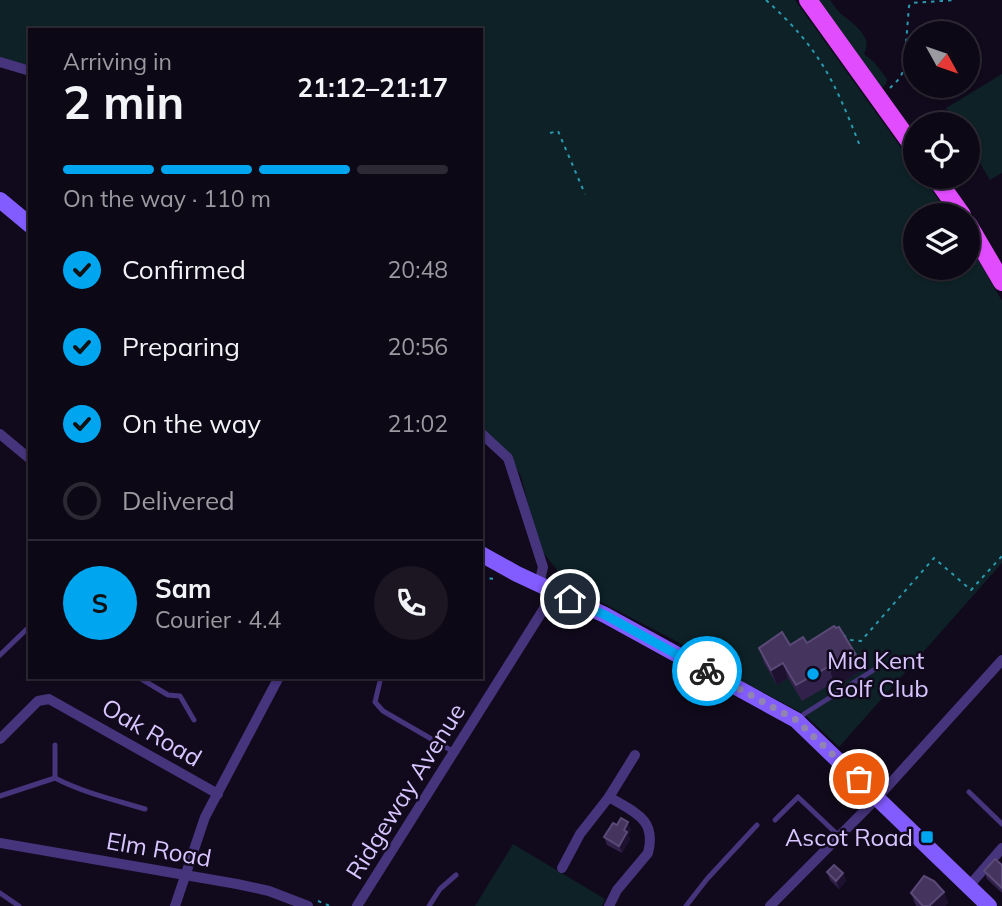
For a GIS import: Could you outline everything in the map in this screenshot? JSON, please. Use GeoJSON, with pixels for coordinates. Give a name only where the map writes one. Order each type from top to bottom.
{"type":"FeatureCollection","features":[{"type":"Feature","properties":{"kind":"main road"},"geometry":{"type":"LineString","coordinates":[[808,0],[903,132]]}},
{"type":"Feature","properties":{"kind":"main road"},"geometry":{"type":"LineString","coordinates":[[980,244],[1002,282]]}},
{"type":"Feature","properties":{"kind":"street"},"geometry":{"type":"LineString","coordinates":[[0,62],[28,70]]}},
{"type":"Feature","properties":{"kind":"street"},"geometry":{"type":"LineString","coordinates":[[0,200],[28,223]]}},
{"type":"Feature","properties":{"kind":"street"},"geometry":{"type":"LineString","coordinates":[[0,434],[28,457]]}},
{"type":"Feature","properties":{"kind":"street"},"geometry":{"type":"LineString","coordinates":[[483,435],[508,457],[543,568],[539,584]]}},
{"type":"Feature","properties":{"kind":"street"},"geometry":{"type":"LineString","coordinates":[[483,555],[616,621],[798,721],[989,906]]}},
{"type":"Feature","properties":{"kind":"street","name":"Ridgeway Avenue"},"geometry":{"type":"LineString","coordinates":[[358,906],[555,592]]}},
{"type":"Feature","properties":{"kind":"street"},"geometry":{"type":"LineString","coordinates":[[770,906],[878,797],[1002,660]]}},
{"type":"Feature","properties":{"kind":"street"},"geometry":{"type":"LineString","coordinates":[[175,906],[200,829],[278,679]]}},
{"type":"Feature","properties":{"kind":"street","name":"Oak Road"},"geometry":{"type":"LineString","coordinates":[[0,739],[38,701],[49,699],[218,794]]}},
{"type":"Feature","properties":{"kind":"street"},"geometry":{"type":"LineString","coordinates":[[562,868],[580,834],[610,797],[635,755]]}},
{"type":"Feature","properties":{"kind":"street"},"geometry":{"type":"LineString","coordinates":[[609,906],[617,890],[648,853],[651,838],[648,824],[644,820],[610,797]]}},
{"type":"Feature","properties":{"kind":"street","name":"Elm Road"},"geometry":{"type":"LineString","coordinates":[[0,843],[265,890],[312,903]]}},
{"type":"Feature","properties":{"kind":"street"},"geometry":{"type":"LineString","coordinates":[[968,886],[1002,848]]}},
{"type":"Feature","properties":{"kind":"lane"},"geometry":{"type":"LineString","coordinates":[[0,655],[28,628]]}},
{"type":"Feature","properties":{"kind":"lane"},"geometry":{"type":"LineString","coordinates":[[798,721],[804,714],[875,669]]}},
{"type":"Feature","properties":{"kind":"lane"},"geometry":{"type":"LineString","coordinates":[[141,679],[168,695],[180,696],[194,720]]}},
{"type":"Feature","properties":{"kind":"lane"},"geometry":{"type":"LineString","coordinates":[[380,679],[374,702],[383,711],[454,752]]}},
{"type":"Feature","properties":{"kind":"lane"},"geometry":{"type":"LineString","coordinates":[[55,746],[55,778]]}},
{"type":"Feature","properties":{"kind":"lane"},"geometry":{"type":"LineString","coordinates":[[0,796],[55,778],[78,790],[145,809]]}},
{"type":"Feature","properties":{"kind":"lane"},"geometry":{"type":"LineString","coordinates":[[969,792],[1002,824]]}},
{"type":"Feature","properties":{"kind":"lane"},"geometry":{"type":"LineString","coordinates":[[775,820],[798,797],[839,836]]}},
{"type":"Feature","properties":{"kind":"lane"},"geometry":{"type":"LineString","coordinates":[[686,906],[757,825]]}},
{"type":"Feature","properties":{"kind":"lane"},"geometry":{"type":"LineString","coordinates":[[429,906],[440,889],[456,875]]}},
{"type":"Feature","properties":{"kind":"lane"},"geometry":{"type":"LineString","coordinates":[[0,892],[19,906]]}},
{"type":"Feature","properties":{"kind":"path"},"geometry":{"type":"LineString","coordinates":[[766,0],[803,36],[817,54],[837,89],[860,146]]}},
{"type":"Feature","properties":{"kind":"path"},"geometry":{"type":"LineString","coordinates":[[878,97],[899,79],[903,72],[909,5],[956,0]]}},
{"type":"Feature","properties":{"kind":"path"},"geometry":{"type":"LineString","coordinates":[[550,133],[558,131],[585,194]]}},
{"type":"Feature","properties":{"kind":"path"},"geometry":{"type":"LineString","coordinates":[[839,635],[861,641],[934,558],[971,590],[1002,556]]}},
{"type":"Feature","properties":{"kind":"path"},"geometry":{"type":"LineString","coordinates":[[483,578],[498,579]]}},
{"type":"Feature","properties":{"kind":"path"},"geometry":{"type":"LineString","coordinates":[[312,903],[330,906]]}},
{"type":"Feature","properties":{"kind":"green space","name":"Mid Kent Golf Club"},"geometry":{"type":"Polygon","coordinates":[[[0,0],[795,0],[903,150],[903,189],[931,189],[941,203],[903,203],[903,280],[980,280],[980,263],[1002,301],[1002,563],[839,747],[804,714],[725,672],[676,641],[595,599],[564,579],[539,547],[521,476],[507,453],[483,431],[483,28],[28,28],[28,66],[0,58],[0,0]]]}},
{"type":"Feature","properties":{"kind":"green space"},"geometry":{"type":"Polygon","coordinates":[[[817,0],[830,0],[862,33],[866,43],[864,54],[887,79],[881,88],[817,0]]]}},
{"type":"Feature","properties":{"kind":"green space"},"geometry":{"type":"Polygon","coordinates":[[[1002,74],[1002,173],[990,180],[980,163],[980,112],[948,112],[946,108],[962,98],[980,98],[980,87],[1002,74]]]}},
{"type":"Feature","properties":{"kind":"green space"},"geometry":{"type":"Polygon","coordinates":[[[513,844],[605,899],[602,906],[475,906],[513,844]]]}},
{"type":"Feature","properties":{"kind":"building"},"geometry":{"type":"Polygon","coordinates":[[[834,626],[839,627],[856,655],[830,671],[828,667],[796,685],[783,663],[771,670],[759,648],[782,632],[790,645],[803,637],[807,643],[834,626]]]}},
{"type":"Feature","properties":{"kind":"building"},"geometry":{"type":"Polygon","coordinates":[[[621,818],[628,822],[624,830],[627,832],[619,846],[604,837],[613,823],[617,825],[621,818]]]}},
{"type":"Feature","properties":{"kind":"building"},"geometry":{"type":"Polygon","coordinates":[[[995,859],[1002,865],[1002,888],[984,871],[995,859]]]}},
{"type":"Feature","properties":{"kind":"building"},"geometry":{"type":"Polygon","coordinates":[[[834,865],[843,873],[836,881],[827,872],[834,865]]]}},
{"type":"Feature","properties":{"kind":"building"},"geometry":{"type":"Polygon","coordinates":[[[924,876],[934,881],[944,892],[929,906],[923,906],[911,893],[924,876]]]}},
{"type":"Feature","properties":{"kind":"way so far"},"geometry":{"type":"LineString","coordinates":[[707,671],[796,720],[859,779]]}},
{"type":"Feature","properties":{"kind":"place","name":"Mid Kent Golf Club"},"geometry":{"type":"Point","coordinates":[813,674]}},
{"type":"Feature","properties":{"kind":"place","name":"Ascot Road"},"geometry":{"type":"Point","coordinates":[927,837]}},
{"type":"Feature","properties":{"kind":"route"},"geometry":{"type":"LineString","coordinates":[[570,599],[605,615],[707,671]]}}]}
